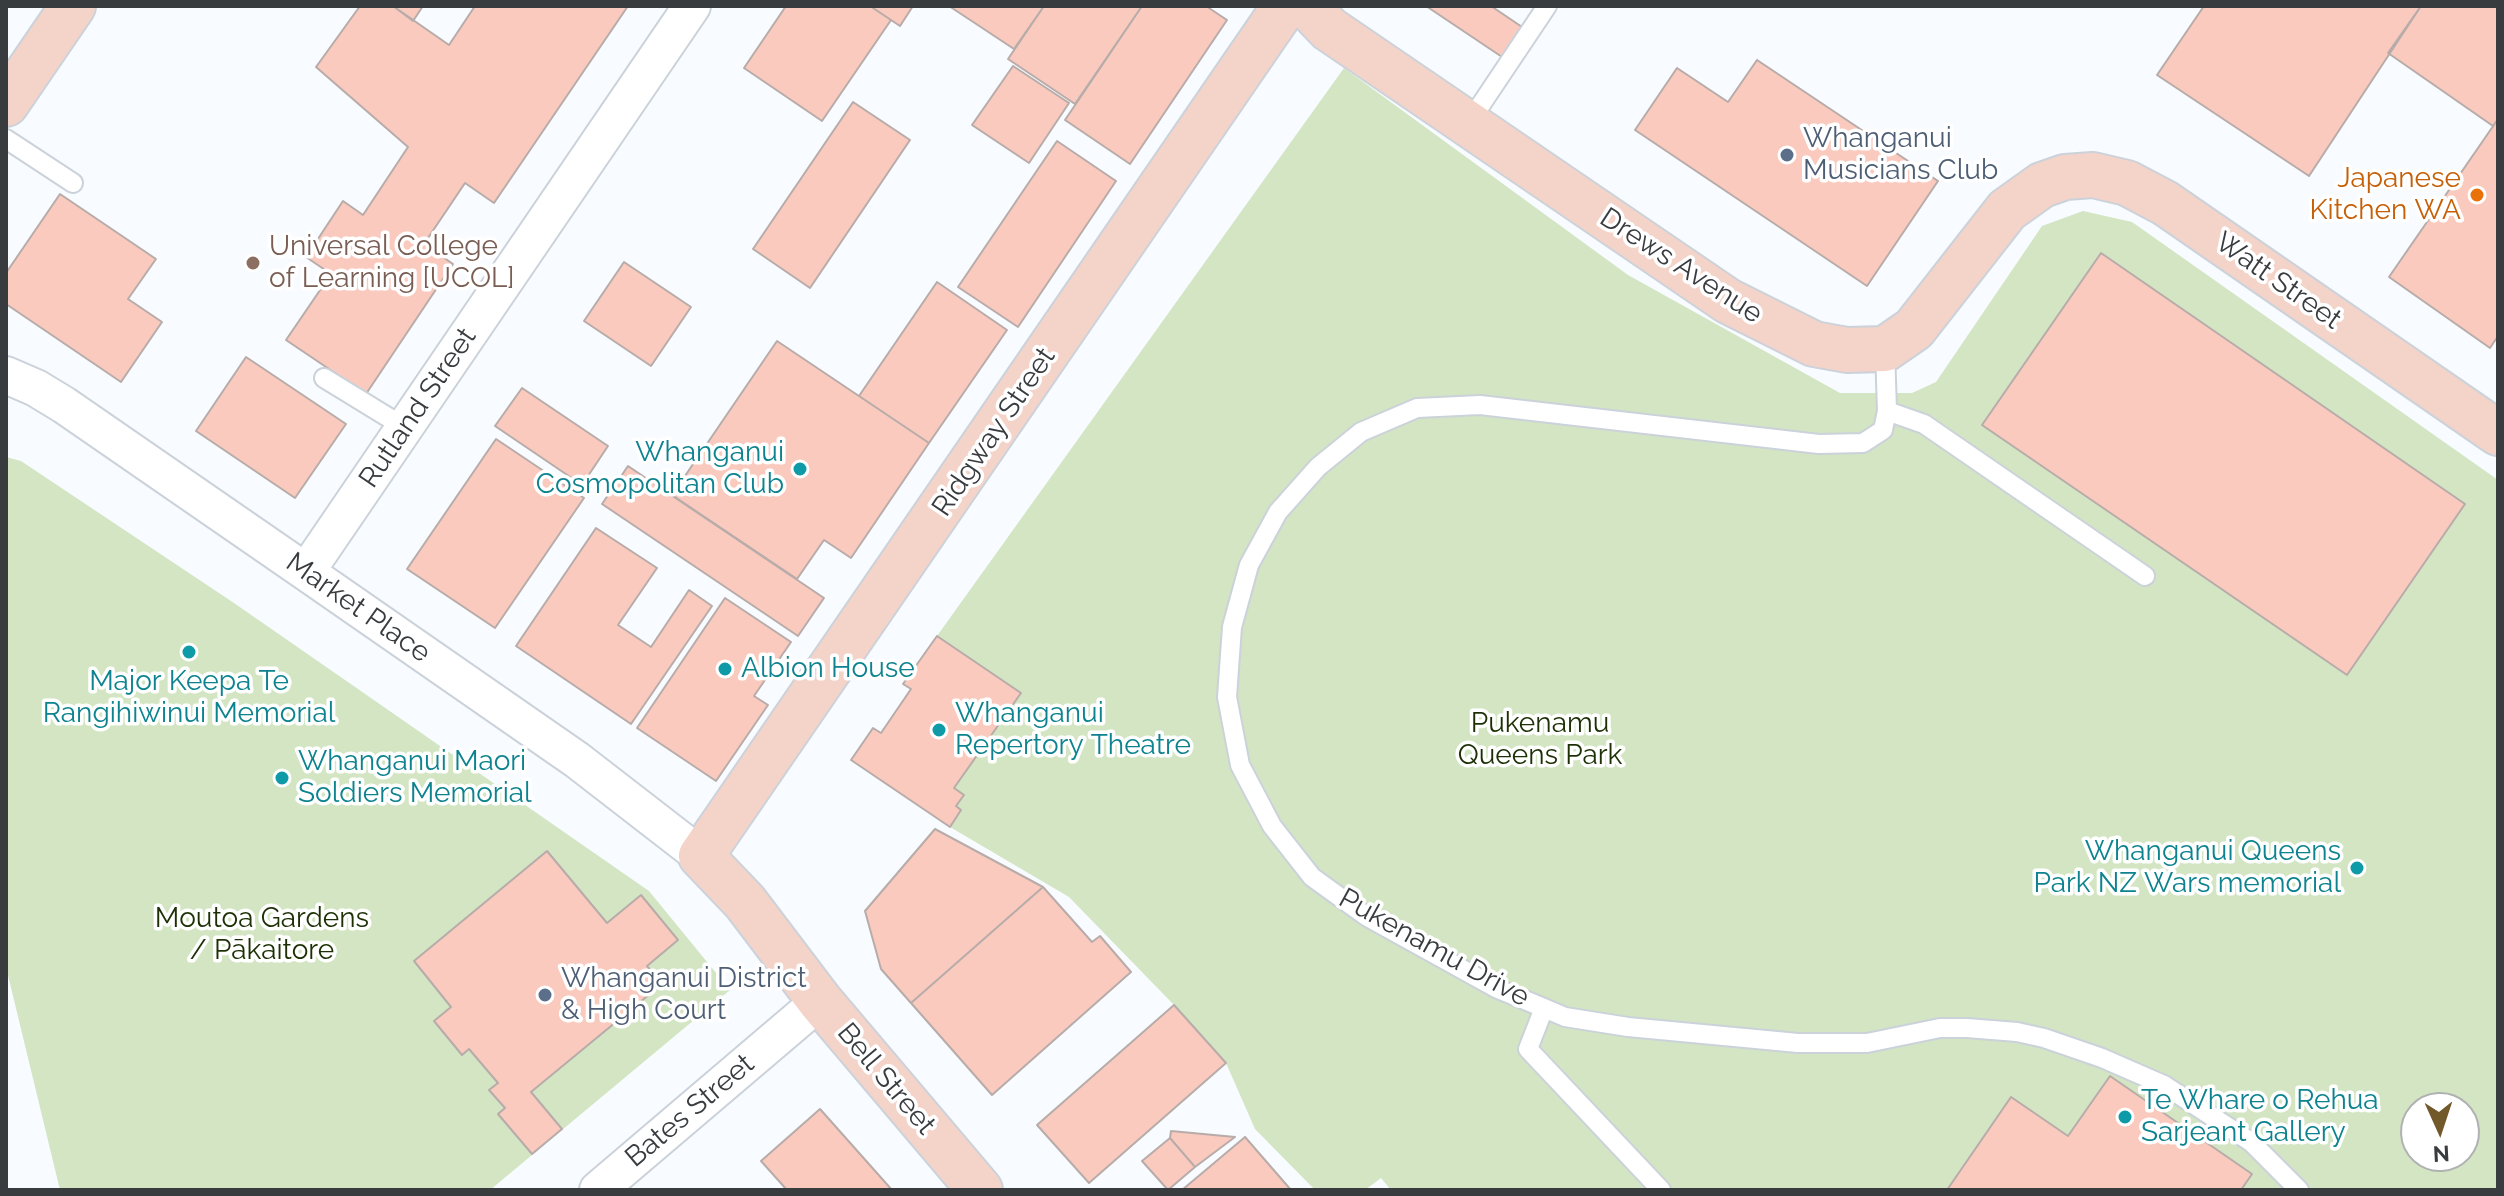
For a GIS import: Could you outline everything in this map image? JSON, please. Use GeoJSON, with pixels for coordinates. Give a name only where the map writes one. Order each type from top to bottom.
{"type":"FeatureCollection","features":[{"type":"Feature","properties":{"kind":"street"},"geometry":{"type":"LineString","coordinates":[[6,104],[73,6]]}},
{"type":"Feature","properties":{"kind":"street","name":"Rutland Street"},"geometry":{"type":"LineString","coordinates":[[306,572],[692,6]]}},
{"type":"Feature","properties":{"kind":"street","name":"Ridgway Street"},"geometry":{"type":"LineString","coordinates":[[701,856],[1285,6]]}},
{"type":"Feature","properties":{"kind":"street","name":"Drews Avenue"},"geometry":{"type":"LineString","coordinates":[[1307,6],[1329,29],[1728,301],[1814,344],[1847,350],[1885,349]]}},
{"type":"Feature","properties":{"kind":"street","name":"Watt Street"},"geometry":{"type":"LineString","coordinates":[[1885,349],[1914,329],[2007,210],[2042,185],[2065,177],[2093,175],[2127,183],[2165,203],[2498,433]]}},
{"type":"Feature","properties":{"kind":"street","name":"Market Place"},"geometry":{"type":"LineString","coordinates":[[6,375],[64,405],[306,572],[577,760],[701,856]]}},
{"type":"Feature","properties":{"kind":"street","name":"Bell Street"},"geometry":{"type":"LineString","coordinates":[[701,856],[745,902],[820,1001],[980,1190]]}},
{"type":"Feature","properties":{"kind":"street","name":"Bates Street"},"geometry":{"type":"LineString","coordinates":[[598,1190],[820,1001]]}},
{"type":"Feature","properties":{"kind":"lane"},"geometry":{"type":"LineString","coordinates":[[1468,124],[1547,6]]}},
{"type":"Feature","properties":{"kind":"lane"},"geometry":{"type":"LineString","coordinates":[[6,139],[73,183]]}},
{"type":"Feature","properties":{"kind":"lane"},"geometry":{"type":"LineString","coordinates":[[1885,349],[1887,411],[1924,424],[2145,576]]}},
{"type":"Feature","properties":{"kind":"lane"},"geometry":{"type":"LineString","coordinates":[[324,378],[404,427]]}},
{"type":"Feature","properties":{"kind":"lane","name":"Pukenamu Drive"},"geometry":{"type":"LineString","coordinates":[[1887,411],[1883,430],[1863,443],[1819,444],[1480,405],[1417,408],[1361,432],[1318,467],[1278,512],[1249,565],[1232,627],[1227,697],[1240,765],[1272,826],[1312,877],[1366,916],[1498,989],[1565,1017],[1628,1027],[1798,1043],[1867,1043],[1940,1028],[2017,1032],[2074,1047],[2142,1075],[2197,1105],[2251,1142],[2299,1190]]}},
{"type":"Feature","properties":{"kind":"lane"},"geometry":{"type":"LineString","coordinates":[[1544,1008],[1528,1049],[1662,1189]]}},
{"type":"Feature","properties":{"kind":"green space","name":"Pukenamu Queens Park"},"geometry":{"type":"Polygon","coordinates":[[[1344,68],[1628,275],[1840,393],[1912,393],[1936,382],[2042,226],[2083,211],[2132,222],[2498,480],[2498,1190],[1391,1190],[1381,1178],[1365,1190],[1315,1190],[1255,1129],[1226,1063],[1069,897],[950,827],[961,810],[956,806],[964,795],[954,788],[1021,693],[937,636],[1344,68]]]}},
{"type":"Feature","properties":{"kind":"green space","name":"Moutoa Gardens / Pākaitore"},"geometry":{"type":"Polygon","coordinates":[[[6,457],[21,461],[234,603],[649,891],[730,990],[490,1190],[60,1190],[6,967],[6,457]]]}},
{"type":"Feature","properties":{"kind":"building"},"geometry":{"type":"Polygon","coordinates":[[[360,6],[393,6],[449,45],[475,6],[628,6],[494,203],[465,183],[424,244],[453,264],[366,394],[286,340],[331,274],[306,257],[343,201],[363,215],[408,147],[316,67],[360,6]]]}},
{"type":"Feature","properties":{"kind":"building"},"geometry":{"type":"Polygon","coordinates":[[[393,6],[423,6],[413,21],[393,6]]]}},
{"type":"Feature","properties":{"kind":"building"},"geometry":{"type":"Polygon","coordinates":[[[786,6],[870,6],[891,20],[822,121],[744,68],[786,6]]]}},
{"type":"Feature","properties":{"kind":"building"},"geometry":{"type":"Polygon","coordinates":[[[870,6],[913,6],[900,26],[870,6]]]}},
{"type":"Feature","properties":{"kind":"building"},"geometry":{"type":"Polygon","coordinates":[[[949,6],[1044,6],[1014,49],[949,6]]]}},
{"type":"Feature","properties":{"kind":"building"},"geometry":{"type":"Polygon","coordinates":[[[1044,6],[1142,6],[1075,104],[1008,59],[1044,6]]]}},
{"type":"Feature","properties":{"kind":"building"},"geometry":{"type":"Polygon","coordinates":[[[1142,6],[1206,6],[1227,20],[1130,164],[1065,120],[1142,6]]]}},
{"type":"Feature","properties":{"kind":"building"},"geometry":{"type":"Polygon","coordinates":[[[1426,6],[1491,6],[1531,33],[1511,63],[1426,6]]]}},
{"type":"Feature","properties":{"kind":"building"},"geometry":{"type":"Polygon","coordinates":[[[2204,6],[2421,6],[2309,176],[2157,75],[2204,6]]]}},
{"type":"Feature","properties":{"kind":"building"},"geometry":{"type":"Polygon","coordinates":[[[2421,6],[2498,6],[2498,119],[2493,126],[2388,53],[2421,6]]]}},
{"type":"Feature","properties":{"kind":"building","name":"Whanganui Musicians Club"},"geometry":{"type":"Polygon","coordinates":[[[1757,60],[1938,181],[1867,286],[1635,130],[1677,68],[1728,102],[1757,60]]]}},
{"type":"Feature","properties":{"kind":"building"},"geometry":{"type":"Polygon","coordinates":[[[1013,66],[1069,103],[1029,163],[972,125],[1013,66]]]}},
{"type":"Feature","properties":{"kind":"building"},"geometry":{"type":"Polygon","coordinates":[[[853,102],[910,140],[810,288],[753,249],[853,102]]]}},
{"type":"Feature","properties":{"kind":"building"},"geometry":{"type":"Polygon","coordinates":[[[2498,119],[2498,336],[2490,348],[2389,277],[2498,119]]]}},
{"type":"Feature","properties":{"kind":"building"},"geometry":{"type":"Polygon","coordinates":[[[1057,141],[1116,181],[1018,327],[958,287],[1057,141]]]}},
{"type":"Feature","properties":{"kind":"building"},"geometry":{"type":"Polygon","coordinates":[[[60,194],[156,259],[128,299],[162,322],[121,382],[6,304],[6,273],[60,194]]]}},
{"type":"Feature","properties":{"kind":"building"},"geometry":{"type":"Polygon","coordinates":[[[2101,253],[2465,504],[2347,675],[1982,425],[2101,253]]]}},
{"type":"Feature","properties":{"kind":"building"},"geometry":{"type":"Polygon","coordinates":[[[624,262],[691,307],[651,366],[584,321],[624,262]]]}},
{"type":"Feature","properties":{"kind":"building"},"geometry":{"type":"Polygon","coordinates":[[[937,282],[1007,330],[929,443],[859,396],[937,282]]]}},
{"type":"Feature","properties":{"kind":"building","name":"Whanganui Cosmopolitan Club"},"geometry":{"type":"Polygon","coordinates":[[[777,341],[929,443],[851,558],[824,540],[797,579],[672,495],[777,341]]]}},
{"type":"Feature","properties":{"kind":"building"},"geometry":{"type":"Polygon","coordinates":[[[246,357],[346,424],[295,498],[196,431],[246,357]]]}},
{"type":"Feature","properties":{"kind":"building"},"geometry":{"type":"Polygon","coordinates":[[[522,388],[608,446],[582,485],[495,426],[522,388]]]}},
{"type":"Feature","properties":{"kind":"building"},"geometry":{"type":"Polygon","coordinates":[[[496,439],[584,498],[495,628],[407,569],[496,439]]]}},
{"type":"Feature","properties":{"kind":"building"},"geometry":{"type":"Polygon","coordinates":[[[628,466],[824,598],[798,636],[602,504],[628,466]]]}},
{"type":"Feature","properties":{"kind":"building"},"geometry":{"type":"Polygon","coordinates":[[[596,528],[657,568],[618,625],[651,647],[689,590],[712,606],[631,724],[516,646],[596,528]]]}},
{"type":"Feature","properties":{"kind":"building","name":"Albion House"},"geometry":{"type":"Polygon","coordinates":[[[725,598],[791,642],[754,696],[768,705],[716,781],[637,728],[725,598]]]}},
{"type":"Feature","properties":{"kind":"building","name":"Whanganui Repertory Theatre"},"geometry":{"type":"Polygon","coordinates":[[[937,636],[1021,693],[954,788],[964,795],[956,806],[961,810],[950,827],[851,760],[873,728],[881,733],[911,689],[903,684],[937,636]]]}},
{"type":"Feature","properties":{"kind":"building"},"geometry":{"type":"Polygon","coordinates":[[[935,829],[1043,887],[911,1003],[881,969],[865,911],[935,829]]]}},
{"type":"Feature","properties":{"kind":"building","name":"Whanganui District & High Court"},"geometry":{"type":"Polygon","coordinates":[[[547,851],[607,923],[641,895],[678,940],[647,966],[662,984],[531,1092],[562,1129],[532,1154],[498,1114],[505,1108],[489,1090],[498,1083],[469,1049],[462,1055],[434,1021],[451,1007],[414,961],[547,851]]]}},
{"type":"Feature","properties":{"kind":"building"},"geometry":{"type":"Polygon","coordinates":[[[1043,887],[1092,942],[1100,936],[1131,972],[992,1095],[911,1003],[1043,887]]]}},
{"type":"Feature","properties":{"kind":"building"},"geometry":{"type":"Polygon","coordinates":[[[1174,1005],[1226,1063],[1089,1183],[1037,1125],[1174,1005]]]}},
{"type":"Feature","properties":{"kind":"building","name":"Te Whare o Rehua Sarjeant Gallery"},"geometry":{"type":"Polygon","coordinates":[[[2110,1076],[2252,1174],[2241,1190],[1947,1190],[2011,1097],[2068,1136],[2110,1076]]]}},
{"type":"Feature","properties":{"kind":"building"},"geometry":{"type":"Polygon","coordinates":[[[820,1109],[892,1190],[787,1190],[761,1161],[820,1109]]]}},
{"type":"Feature","properties":{"kind":"building"},"geometry":{"type":"Polygon","coordinates":[[[1171,1131],[1235,1137],[1195,1167],[1170,1138],[1171,1131]]]}},
{"type":"Feature","properties":{"kind":"building"},"geometry":{"type":"Polygon","coordinates":[[[1245,1137],[1291,1190],[1182,1190],[1245,1137]]]}},
{"type":"Feature","properties":{"kind":"building"},"geometry":{"type":"Polygon","coordinates":[[[1170,1138],[1195,1167],[1168,1190],[1142,1161],[1170,1138]]]}},
{"type":"Feature","properties":{"kind":"place","name":"Whanganui Musicians Club"},"geometry":{"type":"Point","coordinates":[1787,155]}},
{"type":"Feature","properties":{"kind":"place","name":"Japanese Kitchen WA"},"geometry":{"type":"Point","coordinates":[2477,195]}},
{"type":"Feature","properties":{"kind":"place","name":"Universal College of Learning [UCOL]"},"geometry":{"type":"Point","coordinates":[253,263]}},
{"type":"Feature","properties":{"kind":"place","name":"Whanganui Cosmopolitan Club"},"geometry":{"type":"Point","coordinates":[800,469]}},
{"type":"Feature","properties":{"kind":"place","name":"Major Keepa Te Rangihiwinui Memorial"},"geometry":{"type":"Point","coordinates":[189,652]}},
{"type":"Feature","properties":{"kind":"place","name":"Albion House"},"geometry":{"type":"Point","coordinates":[725,669]}},
{"type":"Feature","properties":{"kind":"place","name":"Whanganui Repertory Theatre"},"geometry":{"type":"Point","coordinates":[939,730]}},
{"type":"Feature","properties":{"kind":"place","name":"Whanganui Maori Soldiers Memorial"},"geometry":{"type":"Point","coordinates":[282,778]}},
{"type":"Feature","properties":{"kind":"place","name":"Whanganui Queens Park NZ Wars memorial"},"geometry":{"type":"Point","coordinates":[2357,868]}},
{"type":"Feature","properties":{"kind":"place","name":"Whanganui District & High Court"},"geometry":{"type":"Point","coordinates":[545,995]}},
{"type":"Feature","properties":{"kind":"place","name":"Te Whare o Rehua Sarjeant Gallery"},"geometry":{"type":"Point","coordinates":[2125,1117]}}]}
